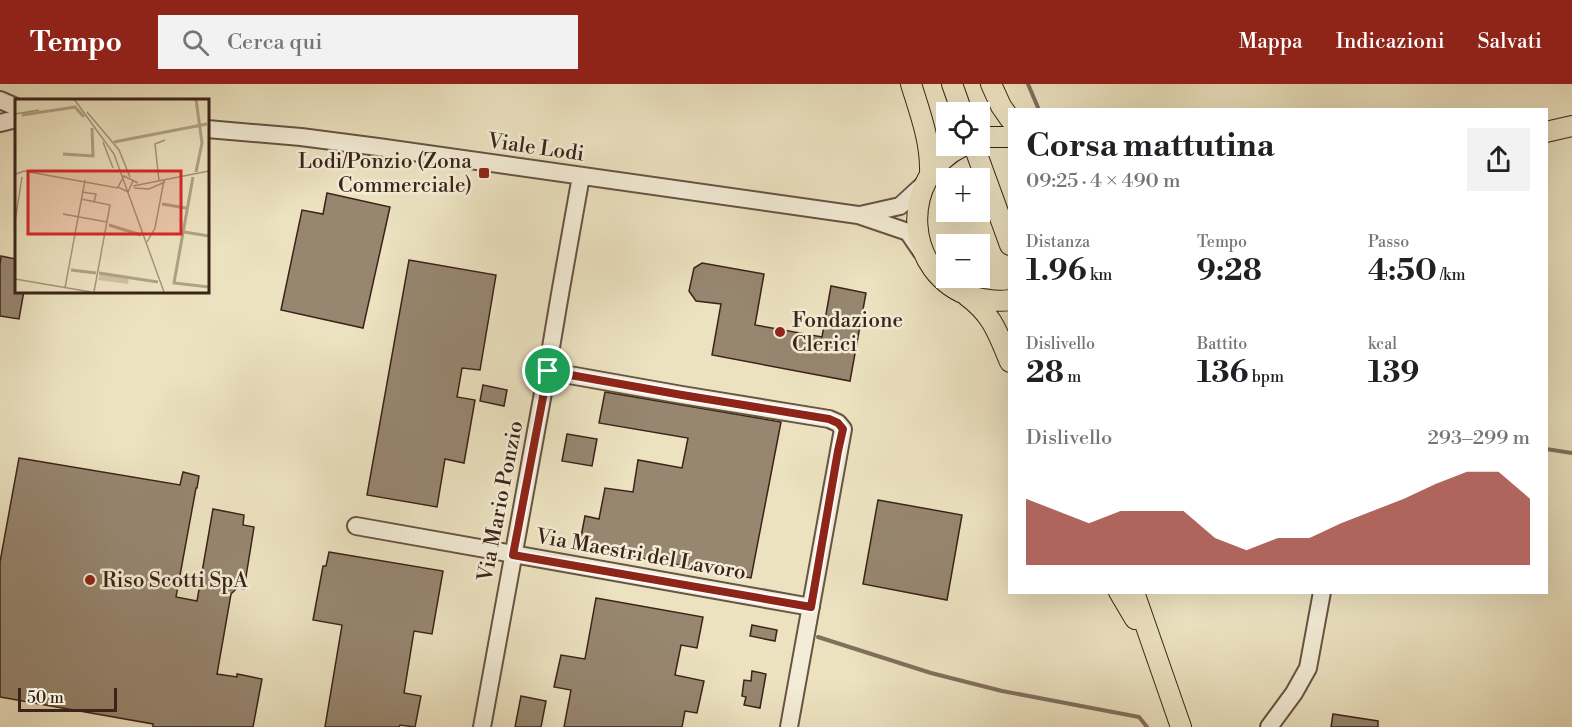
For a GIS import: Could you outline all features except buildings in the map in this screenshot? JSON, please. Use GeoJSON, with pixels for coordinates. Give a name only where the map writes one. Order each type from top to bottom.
{"type":"FeatureCollection","features":[{"type":"Feature","properties":{"kind":"main road"},"geometry":{"type":"LineString","coordinates":[[910,84],[931,155],[927,179],[918,204],[917,225],[921,245],[930,264],[945,282],[980,305],[993,321],[1008,357]]}},
{"type":"Feature","properties":{"kind":"main road"},"geometry":{"type":"LineString","coordinates":[[952,84],[958,102]]}},
{"type":"Feature","properties":{"kind":"main road"},"geometry":{"type":"LineString","coordinates":[[991,84],[1008,116]]}},
{"type":"Feature","properties":{"kind":"main road"},"geometry":{"type":"LineString","coordinates":[[1548,132],[1572,126]]}},
{"type":"Feature","properties":{"kind":"main road"},"geometry":{"type":"LineString","coordinates":[[990,137],[1008,137]]}},
{"type":"Feature","properties":{"kind":"main road"},"geometry":{"type":"LineString","coordinates":[[927,179],[947,156]]}},
{"type":"Feature","properties":{"kind":"main road"},"geometry":{"type":"LineString","coordinates":[[978,156],[1008,240]]}},
{"type":"Feature","properties":{"kind":"main road"},"geometry":{"type":"LineString","coordinates":[[965,294],[984,300],[1008,300]]}},
{"type":"Feature","properties":{"kind":"main road"},"geometry":{"type":"LineString","coordinates":[[1120,594],[1153,646]]}},
{"type":"Feature","properties":{"kind":"main road"},"geometry":{"type":"LineString","coordinates":[[1135,594],[1181,727]]}},
{"type":"Feature","properties":{"kind":"main road"},"geometry":{"type":"LineString","coordinates":[[1149,594],[1154,618],[1153,646]]}},
{"type":"Feature","properties":{"kind":"street"},"geometry":{"type":"LineString","coordinates":[[0,100],[15,107]]}},
{"type":"Feature","properties":{"kind":"street"},"geometry":{"type":"LineString","coordinates":[[0,123],[15,119]]}},
{"type":"Feature","properties":{"kind":"street","name":"Viale Lodi"},"geometry":{"type":"LineString","coordinates":[[208,129],[323,140],[858,215],[908,232],[930,264]]}},
{"type":"Feature","properties":{"kind":"street","name":"Via Mario Ponzio"},"geometry":{"type":"LineString","coordinates":[[482,727],[548,371],[581,176]]}},
{"type":"Feature","properties":{"kind":"street","name":"Viale Lodi"},"geometry":{"type":"LineString","coordinates":[[858,215],[900,206],[927,179]]}},
{"type":"Feature","properties":{"kind":"street"},"geometry":{"type":"LineString","coordinates":[[548,371],[829,419],[838,423],[843,429],[789,727]]}},
{"type":"Feature","properties":{"kind":"street","name":"Via Maestri del Lavoro"},"geometry":{"type":"LineString","coordinates":[[357,526],[811,607]]}},
{"type":"Feature","properties":{"kind":"street"},"geometry":{"type":"LineString","coordinates":[[1269,727],[1294,693],[1308,668],[1322,594]]}},
{"type":"Feature","properties":{"kind":"waterway"},"geometry":{"type":"LineString","coordinates":[[1028,84],[1038,108]]}},
{"type":"Feature","properties":{"kind":"waterway"},"geometry":{"type":"LineString","coordinates":[[1548,449],[1572,453]]}},
{"type":"Feature","properties":{"kind":"waterway"},"geometry":{"type":"LineString","coordinates":[[818,637],[931,673],[1002,691],[1139,717],[1147,727]]}},
{"type":"Feature","properties":{"kind":"place","name":"Lodi/Ponzio (Zona Commerciale)"},"geometry":{"type":"Point","coordinates":[484,173]}},
{"type":"Feature","properties":{"kind":"place","name":"Fondazione Clerici"},"geometry":{"type":"Point","coordinates":[780,332]}},
{"type":"Feature","properties":{"kind":"place","name":"Riso Scotti SpA"},"geometry":{"type":"Point","coordinates":[90,580]}},
{"type":"Feature","properties":{"kind":"route"},"geometry":{"type":"LineString","coordinates":[[548,371],[829,419],[838,423],[843,429],[842,439],[811,607],[513,555],[548,371]]}}]}
